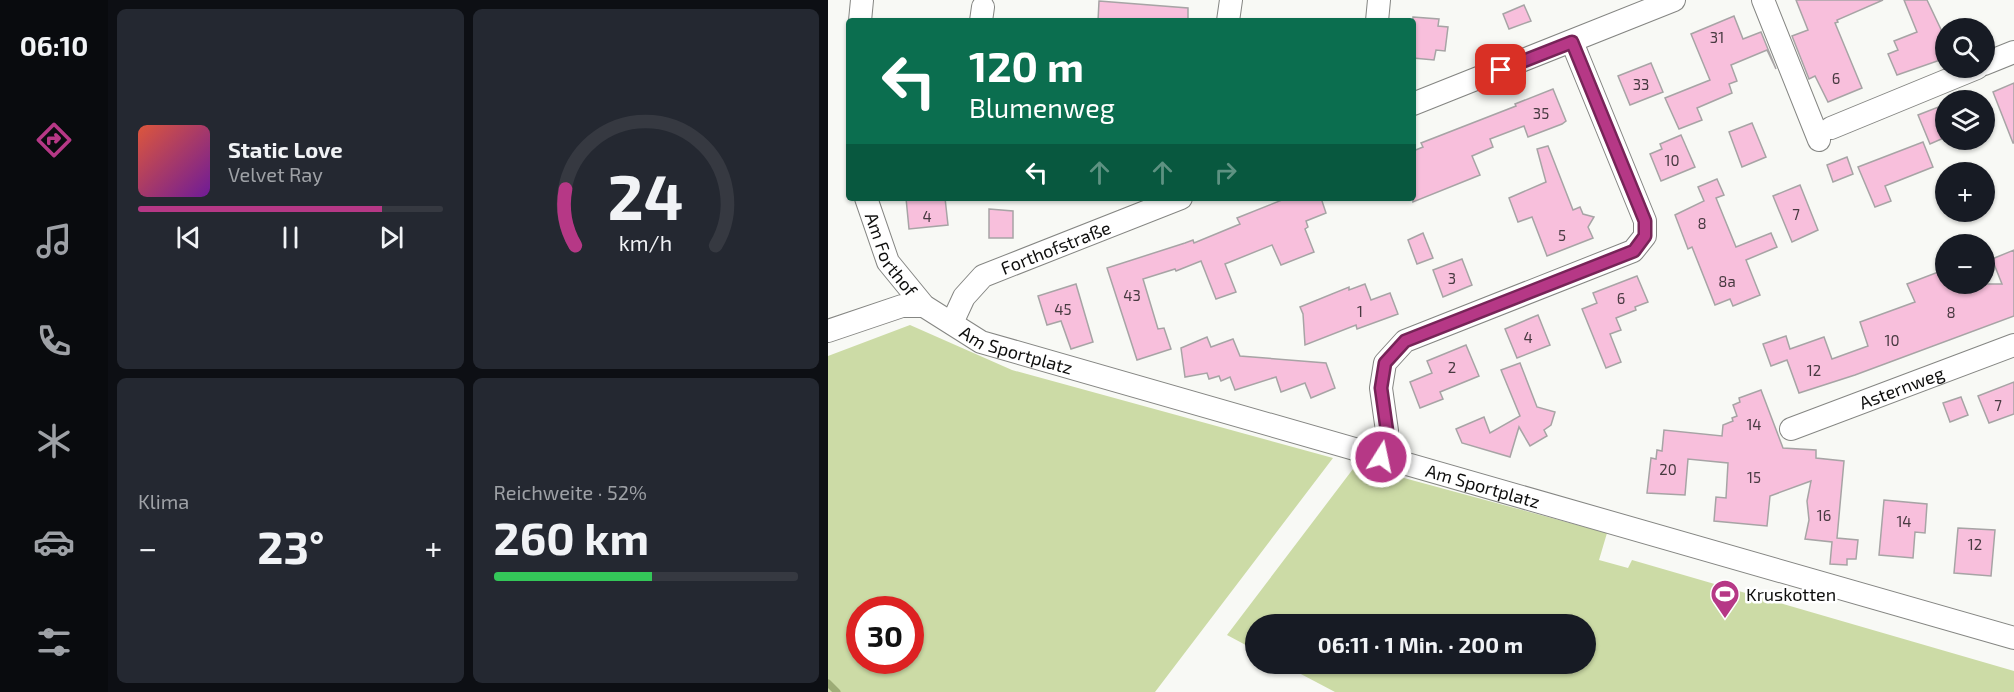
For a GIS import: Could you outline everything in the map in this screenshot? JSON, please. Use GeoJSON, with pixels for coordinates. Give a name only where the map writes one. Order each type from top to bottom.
{"type":"FeatureCollection","features":[{"type":"Feature","properties":{"kind":"street"},"geometry":{"type":"LineString","coordinates":[[861,18],[862,0]]}},
{"type":"Feature","properties":{"kind":"street"},"geometry":{"type":"LineString","coordinates":[[1228,18],[1231,0]]}},
{"type":"Feature","properties":{"kind":"street"},"geometry":{"type":"LineString","coordinates":[[1377,18],[1379,0]]}},
{"type":"Feature","properties":{"kind":"street"},"geometry":{"type":"LineString","coordinates":[[1416,103],[1674,0]]}},
{"type":"Feature","properties":{"kind":"street"},"geometry":{"type":"LineString","coordinates":[[1763,0],[1825,134],[1954,78]]}},
{"type":"Feature","properties":{"kind":"street"},"geometry":{"type":"LineString","coordinates":[[1381,457],[1387,431],[1381,388],[1385,363],[1405,341],[1634,251],[1645,236],[1645,221],[1572,42]]}},
{"type":"Feature","properties":{"kind":"street"},"geometry":{"type":"LineString","coordinates":[[1995,60],[2014,52]]}},
{"type":"Feature","properties":{"kind":"street","name":"Am Forthof"},"geometry":{"type":"LineString","coordinates":[[867,201],[888,262],[924,306]]}},
{"type":"Feature","properties":{"kind":"street","name":"Forthofstraße"},"geometry":{"type":"LineString","coordinates":[[952,323],[964,297],[983,276],[1173,201]]}},
{"type":"Feature","properties":{"kind":"street"},"geometry":{"type":"LineString","coordinates":[[828,331],[902,306],[924,306]]}},
{"type":"Feature","properties":{"kind":"street","name":"Am Sportplatz"},"geometry":{"type":"LineString","coordinates":[[924,306],[981,342],[2014,638]]}},
{"type":"Feature","properties":{"kind":"street","name":"Asternweg"},"geometry":{"type":"LineString","coordinates":[[1791,429],[2014,345]]}},
{"type":"Feature","properties":{"kind":"green space"},"geometry":{"type":"Polygon","coordinates":[[[910,325],[1012,370],[1333,458],[1155,692],[828,692],[828,356],[910,325]]]}},
{"type":"Feature","properties":{"kind":"green space"},"geometry":{"type":"Polygon","coordinates":[[[1356,465],[1607,533],[1599,560],[1628,568],[1632,560],[2014,671],[2014,692],[1335,692],[1301,674],[1596,674],[1596,614],[1245,614],[1245,645],[1227,635],[1356,465]]]}},
{"type":"Feature","properties":{"kind":"building"},"geometry":{"type":"Polygon","coordinates":[[[1796,0],[1883,0],[1837,20],[1838,22],[1835,23],[1862,88],[1828,102],[1815,76],[1809,79],[1792,36],[1808,30],[1796,0]]]}},
{"type":"Feature","properties":{"kind":"building"},"geometry":{"type":"Polygon","coordinates":[[[1904,0],[1927,0],[1936,18],[1935,62],[1897,75],[1888,54],[1898,50],[1894,41],[1917,32],[1904,0]]]}},
{"type":"Feature","properties":{"kind":"building"},"geometry":{"type":"Polygon","coordinates":[[[1099,1],[1188,8],[1188,18],[1098,18],[1099,1]]]}},
{"type":"Feature","properties":{"kind":"building"},"geometry":{"type":"Polygon","coordinates":[[[1524,5],[1531,21],[1509,29],[1503,14],[1524,5]]]}},
{"type":"Feature","properties":{"kind":"building"},"geometry":{"type":"Polygon","coordinates":[[[1734,16],[1743,39],[1761,32],[1776,69],[1767,50],[1731,65],[1737,81],[1729,84],[1732,93],[1697,108],[1702,120],[1679,129],[1665,98],[1710,80],[1691,34],[1734,16]]]}},
{"type":"Feature","properties":{"kind":"building"},"geometry":{"type":"Polygon","coordinates":[[[1413,17],[1439,19],[1438,26],[1448,27],[1445,51],[1436,50],[1434,60],[1416,58],[1416,18],[1413,17]]]}},
{"type":"Feature","properties":{"kind":"building"},"geometry":{"type":"Polygon","coordinates":[[[1651,63],[1663,92],[1630,105],[1618,76],[1651,63]]]}},
{"type":"Feature","properties":{"kind":"building"},"geometry":{"type":"Polygon","coordinates":[[[2014,83],[2014,143],[1995,97],[1995,91],[2014,83]]]}},
{"type":"Feature","properties":{"kind":"building"},"geometry":{"type":"Polygon","coordinates":[[[1553,89],[1566,121],[1528,137],[1524,126],[1490,139],[1493,147],[1472,156],[1480,175],[1416,201],[1416,150],[1423,147],[1421,143],[1516,106],[1515,104],[1553,89]]]}},
{"type":"Feature","properties":{"kind":"building"},"geometry":{"type":"Polygon","coordinates":[[[1935,108],[1935,142],[1930,144],[1918,115],[1935,108]]]}},
{"type":"Feature","properties":{"kind":"building"},"geometry":{"type":"Polygon","coordinates":[[[1752,123],[1766,157],[1742,167],[1729,132],[1752,123]]]}},
{"type":"Feature","properties":{"kind":"building"},"geometry":{"type":"Polygon","coordinates":[[[1681,135],[1695,167],[1661,181],[1650,154],[1662,149],[1660,144],[1681,135]]]}},
{"type":"Feature","properties":{"kind":"building"},"geometry":{"type":"Polygon","coordinates":[[[1923,142],[1933,167],[1885,186],[1891,201],[1875,207],[1858,167],[1923,142]]]}},
{"type":"Feature","properties":{"kind":"building"},"geometry":{"type":"Polygon","coordinates":[[[1548,146],[1573,210],[1580,207],[1583,214],[1594,217],[1588,227],[1593,238],[1547,256],[1532,217],[1518,222],[1509,198],[1546,182],[1537,149],[1548,146]]]}},
{"type":"Feature","properties":{"kind":"building"},"geometry":{"type":"Polygon","coordinates":[[[1847,157],[1853,174],[1833,182],[1827,165],[1847,157]]]}},
{"type":"Feature","properties":{"kind":"building"},"geometry":{"type":"Polygon","coordinates":[[[1717,179],[1724,195],[1716,198],[1736,247],[1771,233],[1777,247],[1746,260],[1760,295],[1733,306],[1730,299],[1715,305],[1692,247],[1688,249],[1675,215],[1704,201],[1698,187],[1717,179]]]}},
{"type":"Feature","properties":{"kind":"building"},"geometry":{"type":"Polygon","coordinates":[[[1800,185],[1818,230],[1792,242],[1773,196],[1800,185]]]}},
{"type":"Feature","properties":{"kind":"building"},"geometry":{"type":"Polygon","coordinates":[[[906,201],[945,201],[948,225],[909,229],[906,201]]]}},
{"type":"Feature","properties":{"kind":"building"},"geometry":{"type":"Polygon","coordinates":[[[1280,201],[1322,201],[1326,213],[1306,221],[1308,227],[1305,229],[1314,252],[1281,265],[1272,245],[1225,264],[1236,292],[1216,299],[1201,261],[1176,271],[1175,269],[1143,279],[1158,329],[1164,328],[1171,349],[1137,360],[1107,268],[1193,240],[1194,243],[1240,224],[1237,218],[1280,201]]]}},
{"type":"Feature","properties":{"kind":"building"},"geometry":{"type":"Polygon","coordinates":[[[989,209],[1013,211],[1013,238],[989,238],[989,209]]]}},
{"type":"Feature","properties":{"kind":"building"},"geometry":{"type":"Polygon","coordinates":[[[1423,233],[1433,258],[1417,264],[1408,240],[1423,233]]]}},
{"type":"Feature","properties":{"kind":"building"},"geometry":{"type":"Polygon","coordinates":[[[2014,250],[2014,316],[1855,375],[1799,393],[1787,360],[1771,366],[1763,344],[1786,336],[1790,349],[1824,337],[1832,359],[1868,346],[1860,322],[1915,302],[1907,284],[1935,273],[1935,294],[1995,294],[1995,284],[2002,284],[1995,266],[1995,258],[2014,250]]]}},
{"type":"Feature","properties":{"kind":"building"},"geometry":{"type":"Polygon","coordinates":[[[1462,259],[1472,285],[1443,297],[1433,270],[1462,259]]]}},
{"type":"Feature","properties":{"kind":"building"},"geometry":{"type":"Polygon","coordinates":[[[1637,276],[1648,302],[1616,318],[1621,330],[1610,334],[1621,362],[1606,368],[1582,309],[1597,303],[1593,293],[1637,276]]]}},
{"type":"Feature","properties":{"kind":"building"},"geometry":{"type":"Polygon","coordinates":[[[1076,284],[1093,342],[1071,349],[1061,321],[1047,325],[1038,296],[1076,284]]]}},
{"type":"Feature","properties":{"kind":"building"},"geometry":{"type":"Polygon","coordinates":[[[1365,284],[1371,300],[1390,293],[1398,314],[1357,329],[1356,325],[1305,345],[1303,314],[1300,307],[1349,287],[1349,290],[1365,284]]]}},
{"type":"Feature","properties":{"kind":"building"},"geometry":{"type":"Polygon","coordinates":[[[1538,315],[1550,345],[1517,358],[1505,329],[1538,315]]]}},
{"type":"Feature","properties":{"kind":"building"},"geometry":{"type":"Polygon","coordinates":[[[1207,337],[1211,347],[1233,339],[1240,356],[1326,363],[1335,388],[1311,398],[1305,383],[1281,392],[1276,377],[1235,390],[1230,377],[1221,381],[1219,376],[1209,379],[1207,373],[1185,377],[1181,348],[1207,337]]]}},
{"type":"Feature","properties":{"kind":"building"},"geometry":{"type":"Polygon","coordinates":[[[1466,345],[1479,376],[1440,392],[1443,399],[1420,408],[1410,382],[1432,373],[1427,361],[1466,345]]]}},
{"type":"Feature","properties":{"kind":"building"},"geometry":{"type":"Polygon","coordinates":[[[1520,363],[1537,407],[1555,412],[1551,425],[1544,430],[1547,436],[1530,446],[1519,427],[1510,457],[1462,443],[1456,429],[1484,417],[1490,433],[1520,416],[1501,370],[1520,363]]]}},
{"type":"Feature","properties":{"kind":"building"},"geometry":{"type":"Polygon","coordinates":[[[2014,382],[2014,414],[1989,423],[1978,396],[2014,382]]]}},
{"type":"Feature","properties":{"kind":"building"},"geometry":{"type":"Polygon","coordinates":[[[1761,390],[1783,448],[1816,450],[1816,458],[1844,461],[1837,538],[1858,540],[1856,559],[1847,559],[1847,565],[1830,564],[1832,542],[1805,539],[1809,520],[1807,501],[1811,481],[1770,496],[1767,526],[1714,521],[1716,497],[1726,498],[1728,463],[1688,459],[1685,495],[1647,493],[1651,458],[1656,459],[1657,450],[1662,451],[1664,430],[1722,436],[1723,425],[1733,421],[1732,418],[1737,416],[1733,405],[1740,402],[1739,398],[1761,390]]]}},
{"type":"Feature","properties":{"kind":"building"},"geometry":{"type":"Polygon","coordinates":[[[1961,397],[1968,415],[1950,422],[1943,403],[1961,397]]]}},
{"type":"Feature","properties":{"kind":"building"},"geometry":{"type":"Polygon","coordinates":[[[1884,500],[1927,504],[1925,533],[1915,532],[1913,558],[1879,555],[1884,500]]]}},
{"type":"Feature","properties":{"kind":"building"},"geometry":{"type":"Polygon","coordinates":[[[1958,528],[1995,530],[1991,576],[1954,573],[1958,528]]]}},
{"type":"Feature","properties":{"kind":"waterway"},"geometry":{"type":"LineString","coordinates":[[828,683],[837,692]]}},
{"type":"Feature","properties":{"kind":"place","name":"Kruskotten"},"geometry":{"type":"Point","coordinates":[1725,620]}},
{"type":"Feature","properties":{"kind":"route"},"geometry":{"type":"LineString","coordinates":[[1381,457],[1387,431],[1381,388],[1385,363],[1405,341],[1634,251],[1645,236],[1645,221],[1572,42],[1501,70]]}}]}
